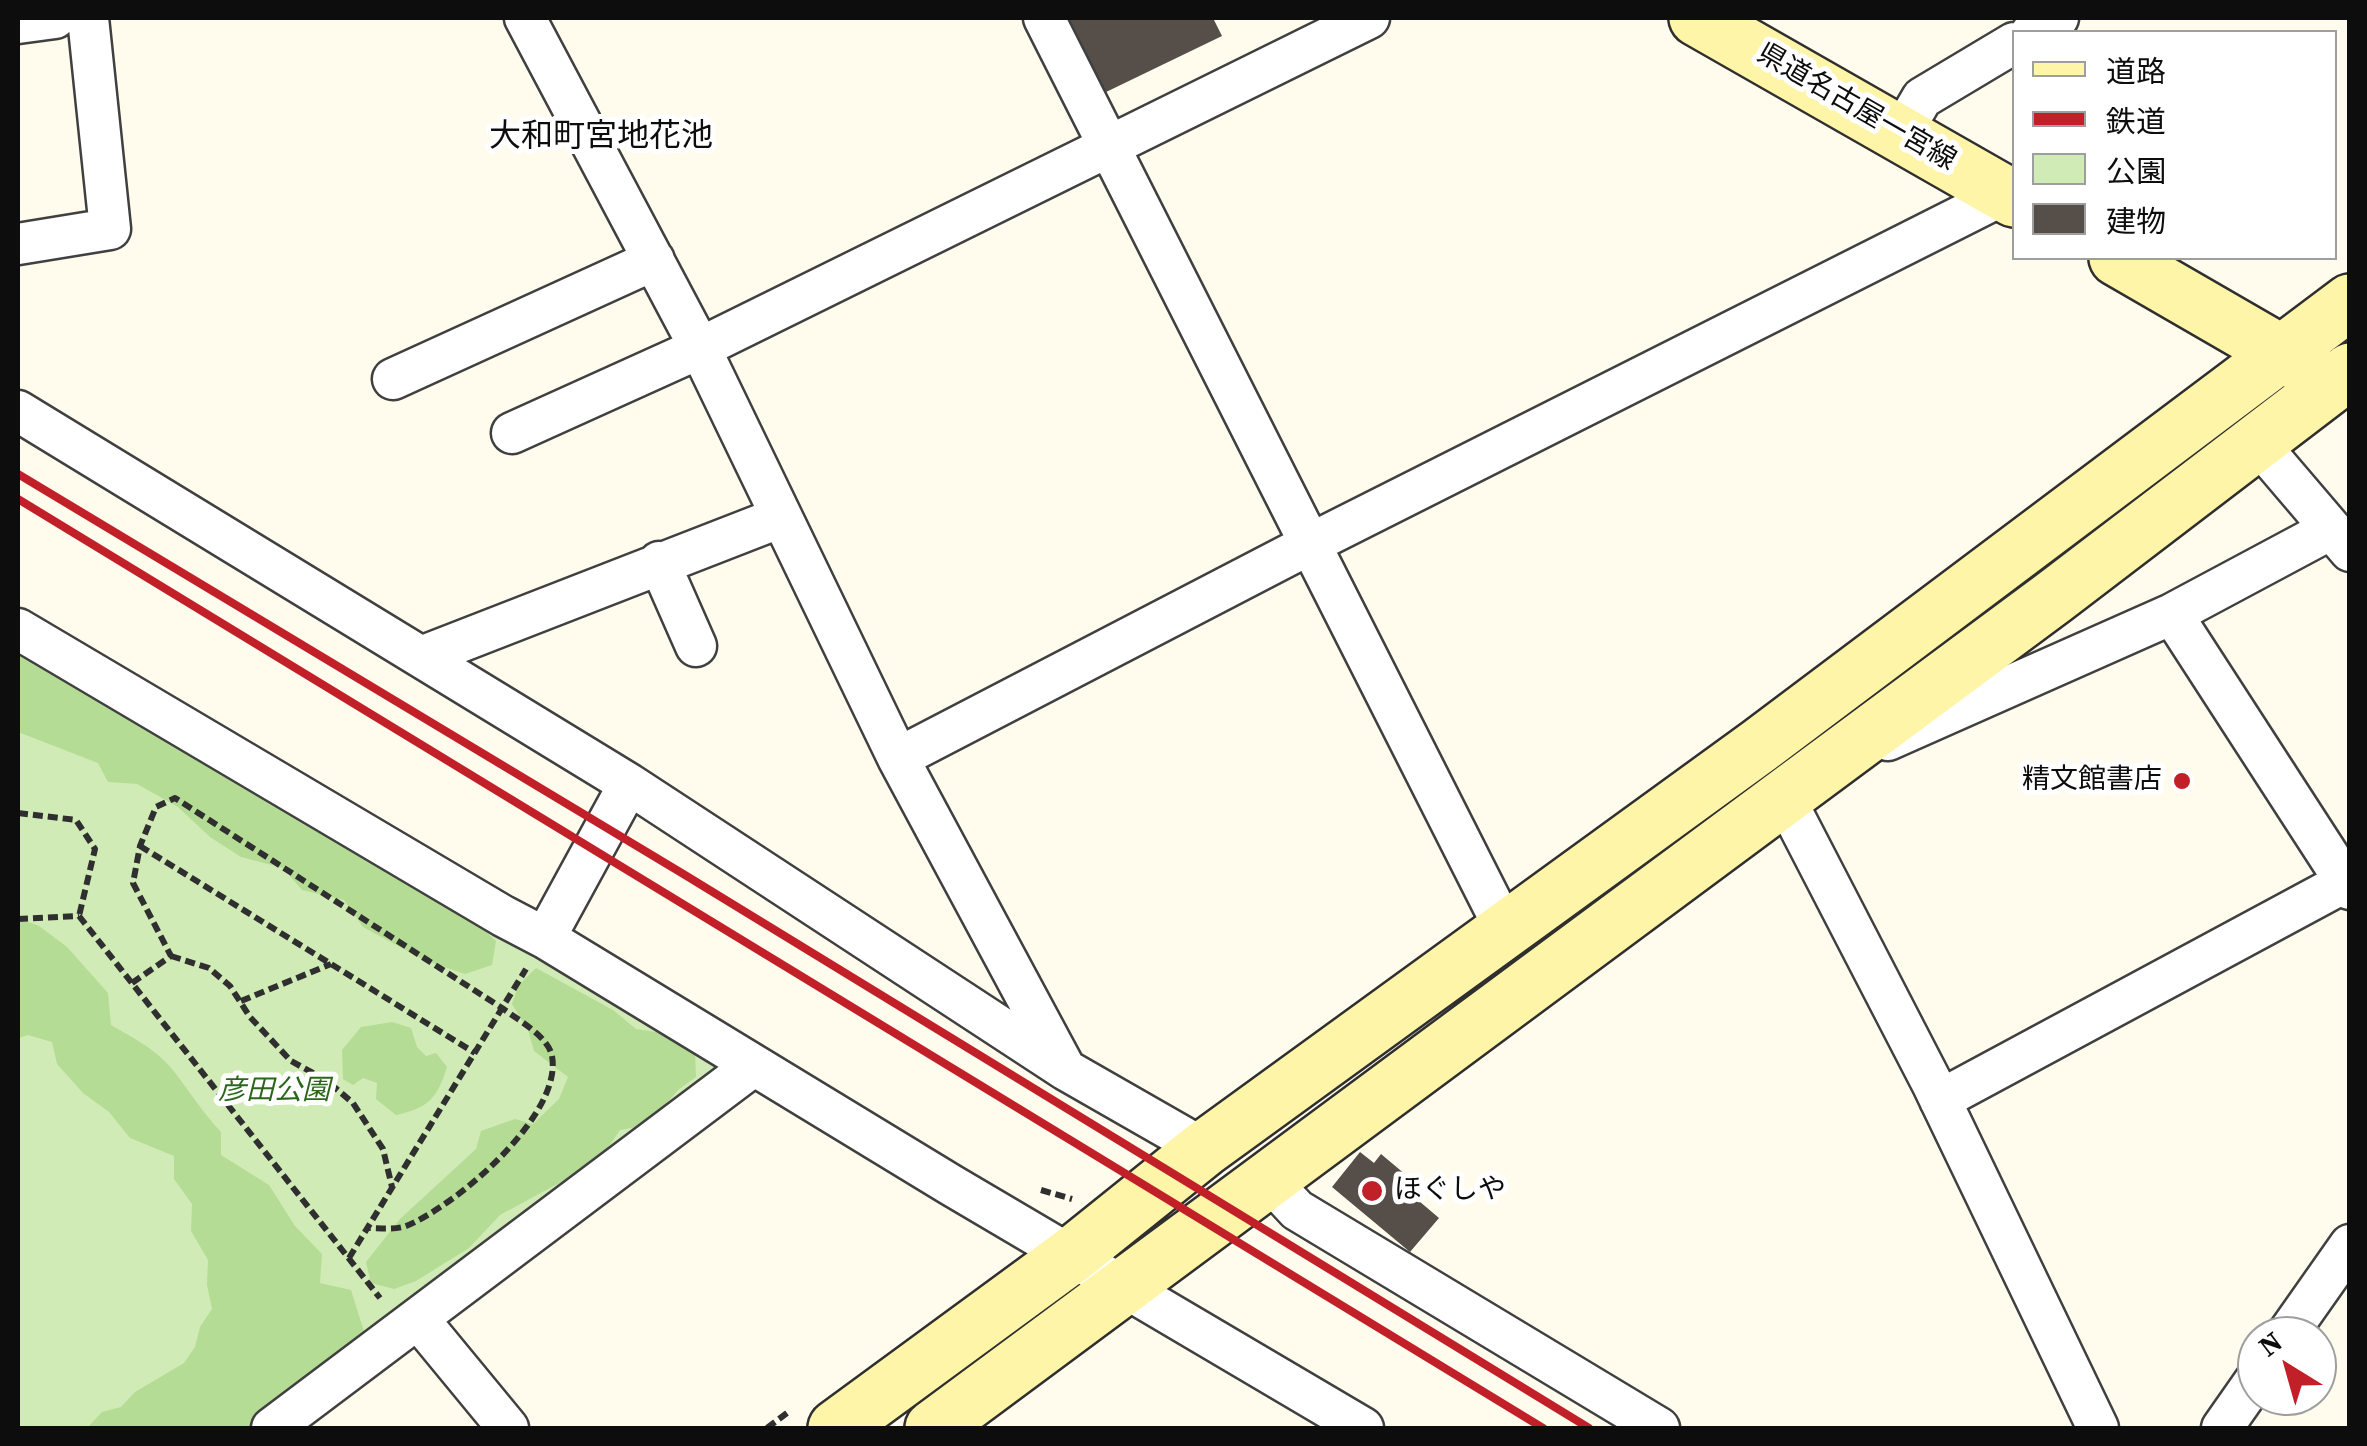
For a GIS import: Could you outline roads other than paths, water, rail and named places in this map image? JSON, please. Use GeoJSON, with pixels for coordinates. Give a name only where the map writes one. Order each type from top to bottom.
{"type":"FeatureCollection","features":[{"type":"Feature","properties":{"kind":"street"},"geometry":{"type":"LineString","coordinates":[[18,22],[55,18]]}},
{"type":"Feature","properties":{"kind":"street"},"geometry":{"type":"LineString","coordinates":[[18,244],[110,229],[88,18]]}},
{"type":"Feature","properties":{"kind":"street"},"geometry":{"type":"LineString","coordinates":[[526,18],[700,348],[898,758],[1066,1070]]}},
{"type":"Feature","properties":{"kind":"street"},"geometry":{"type":"LineString","coordinates":[[1044,18],[1506,931]]}},
{"type":"Feature","properties":{"kind":"street"},"geometry":{"type":"LineString","coordinates":[[512,433],[700,348],[1369,18]]}},
{"type":"Feature","properties":{"kind":"street","name":"県道名古屋一宮線"},"geometry":{"type":"LineString","coordinates":[[1697,18],[2010,196]]}},
{"type":"Feature","properties":{"kind":"street"},"geometry":{"type":"LineString","coordinates":[[2036,30],[2058,18]]}},
{"type":"Feature","properties":{"kind":"street"},"geometry":{"type":"LineString","coordinates":[[1901,134],[1922,98],[2012,44]]}},
{"type":"Feature","properties":{"kind":"street"},"geometry":{"type":"LineString","coordinates":[[898,758],[1308,545],[2010,196]]}},
{"type":"Feature","properties":{"kind":"street"},"geometry":{"type":"LineString","coordinates":[[393,380],[654,260]]}},
{"type":"Feature","properties":{"kind":"street"},"geometry":{"type":"LineString","coordinates":[[933,1428],[1806,782],[2257,442],[2344,383],[2121,260]]}},
{"type":"Feature","properties":{"kind":"street"},"geometry":{"type":"LineString","coordinates":[[836,1428],[1072,1255],[1204,1149],[1506,931],[2350,302]]}},
{"type":"Feature","properties":{"kind":"street"},"geometry":{"type":"LineString","coordinates":[[21,421],[629,784],[1066,1070],[1204,1149]]}},
{"type":"Feature","properties":{"kind":"street"},"geometry":{"type":"LineString","coordinates":[[1806,782],[2340,540],[2257,442]]}},
{"type":"Feature","properties":{"kind":"street"},"geometry":{"type":"LineString","coordinates":[[421,657],[781,517]]}},
{"type":"Feature","properties":{"kind":"street"},"geometry":{"type":"LineString","coordinates":[[659,562],[696,646]]}},
{"type":"Feature","properties":{"kind":"street"},"geometry":{"type":"LineString","coordinates":[[1940,1100],[2347,886],[2172,614]]}},
{"type":"Feature","properties":{"kind":"street"},"geometry":{"type":"LineString","coordinates":[[18,629],[545,938],[1363,1428]]}},
{"type":"Feature","properties":{"kind":"street"},"geometry":{"type":"LineString","coordinates":[[1806,782],[1940,1100],[2098,1428]]}},
{"type":"Feature","properties":{"kind":"street"},"geometry":{"type":"LineString","coordinates":[[545,938],[629,784]]}},
{"type":"Feature","properties":{"kind":"street"},"geometry":{"type":"LineString","coordinates":[[272,1428],[753,1066]]}},
{"type":"Feature","properties":{"kind":"street"},"geometry":{"type":"LineString","coordinates":[[1268,1180],[1298,1210],[1659,1428]]}},
{"type":"Feature","properties":{"kind":"street"},"geometry":{"type":"LineString","coordinates":[[2300,1316],[2350,1245]]}},
{"type":"Feature","properties":{"kind":"street"},"geometry":{"type":"LineString","coordinates":[[412,1326],[508,1428]]}},
{"type":"Feature","properties":{"kind":"street"},"geometry":{"type":"LineString","coordinates":[[2222,1428],[2237,1407]]}},
{"type":"Feature","properties":{"kind":"railway"},"geometry":{"type":"LineString","coordinates":[[18,474],[685,875],[1589,1428]]}},
{"type":"Feature","properties":{"kind":"railway"},"geometry":{"type":"LineString","coordinates":[[18,499],[1543,1428]]}},
{"type":"Feature","properties":{"kind":"place","name":"精文館書店"},"geometry":{"type":"Point","coordinates":[2182,781]}},
{"type":"Feature","properties":{"kind":"place","name":"ほぐしや"},"geometry":{"type":"Point","coordinates":[1372,1191]}},
{"type":"Feature","properties":{"kind":"district","name":"大和町宮地花池"},"geometry":{"type":"Point","coordinates":[601,138]}},
{"type":"Feature","properties":{"kind":"park label","name":"彦田公園"},"geometry":{"type":"Point","coordinates":[274,1092]}}]}
